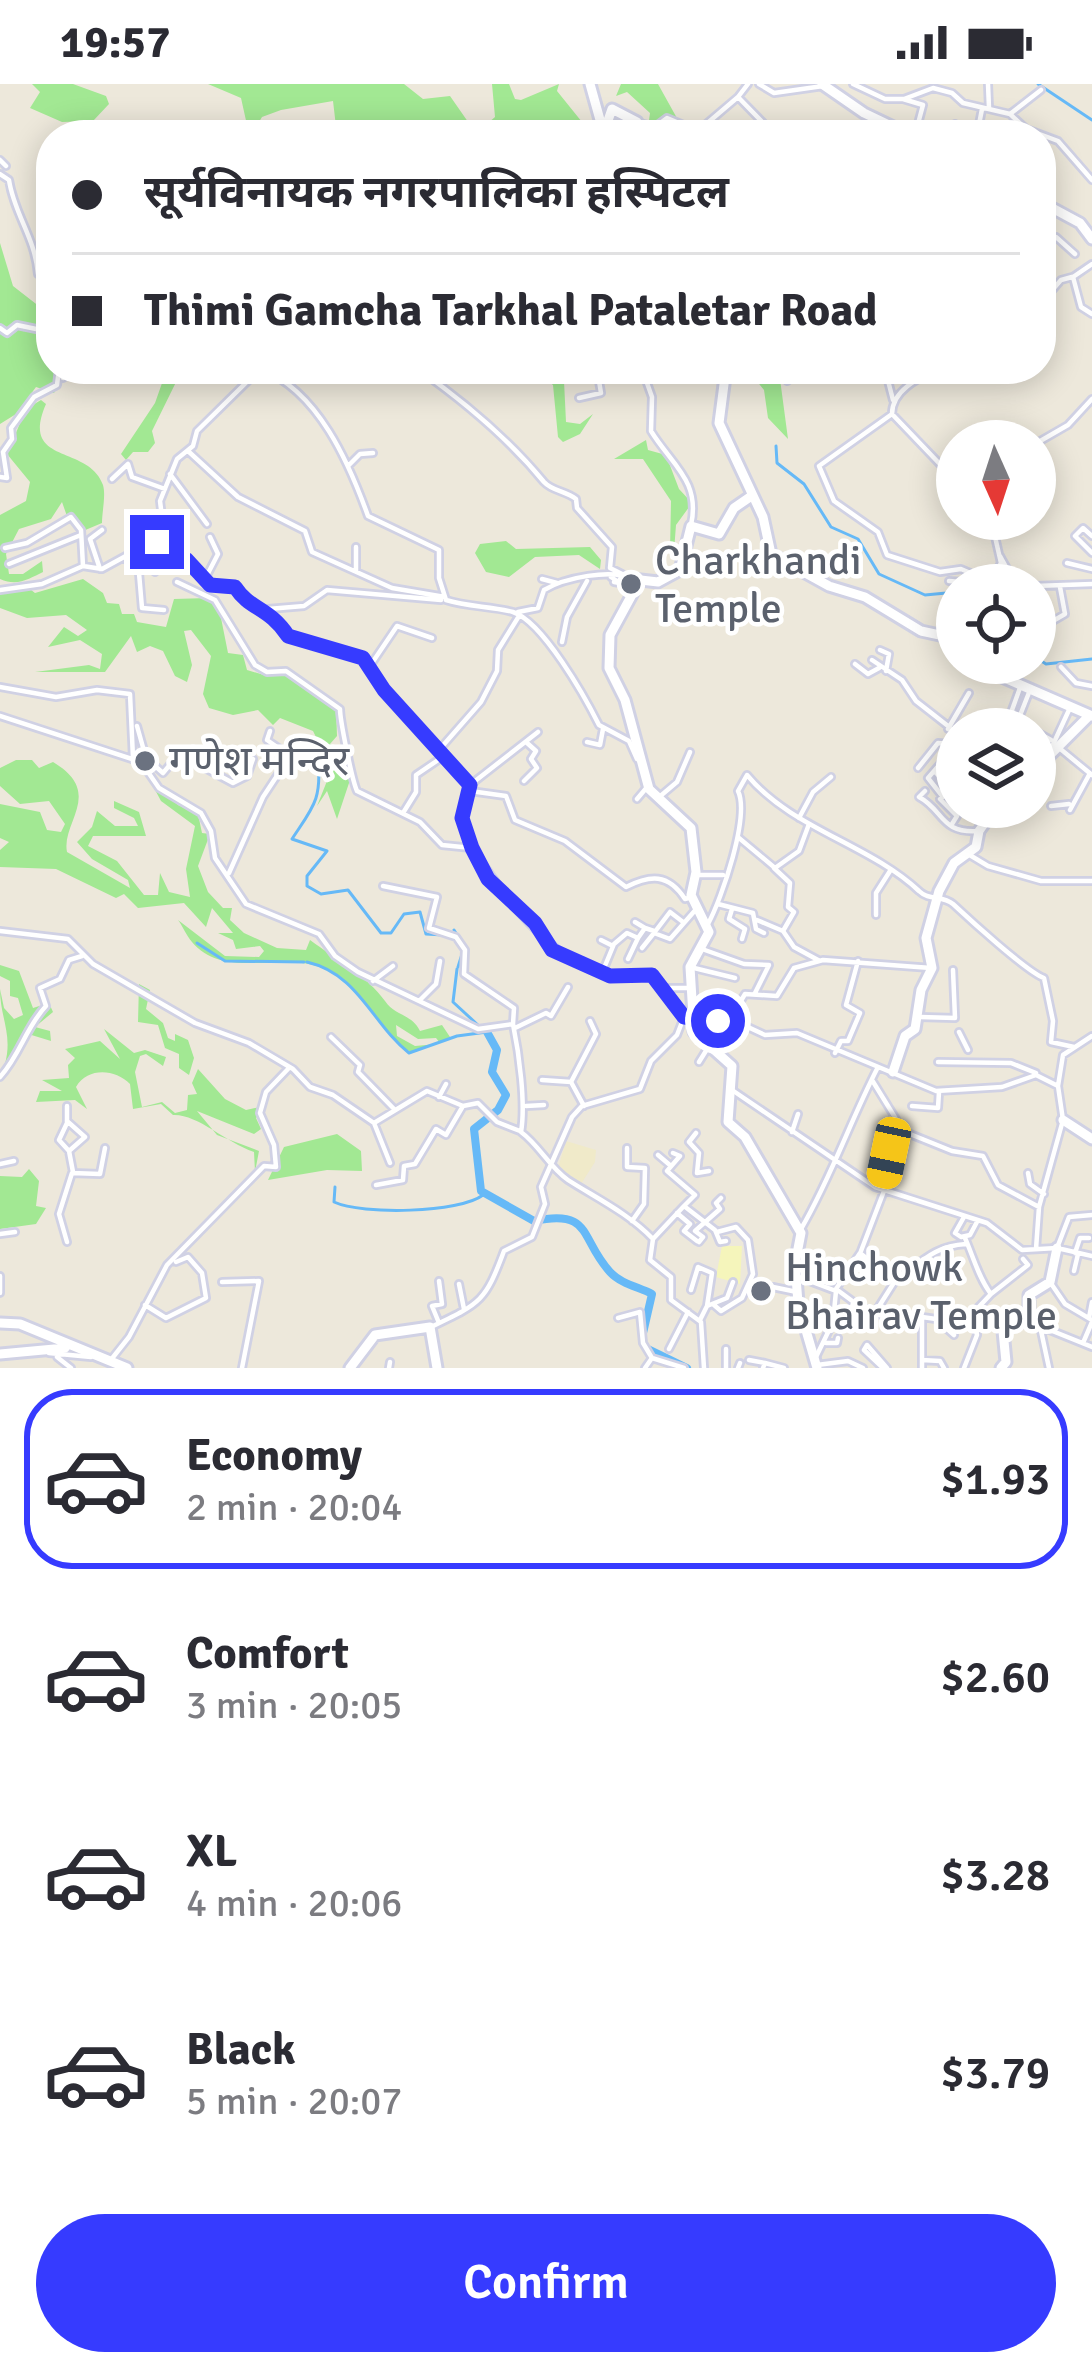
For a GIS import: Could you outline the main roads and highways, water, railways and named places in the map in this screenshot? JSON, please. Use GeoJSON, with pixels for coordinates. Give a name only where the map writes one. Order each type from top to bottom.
{"type":"FeatureCollection","features":[{"type":"Feature","properties":{"kind":"waterway"},"geometry":{"type":"LineString","coordinates":[[1038,84],[1092,120]]}},
{"type":"Feature","properties":{"kind":"waterway"},"geometry":{"type":"LineString","coordinates":[[776,446],[777,463],[804,484],[831,527],[858,539],[879,574],[925,595],[936,594]]}},
{"type":"Feature","properties":{"kind":"waterway"},"geometry":{"type":"LineString","coordinates":[[1056,663],[1092,659]]}},
{"type":"Feature","properties":{"kind":"waterway"},"geometry":{"type":"LineString","coordinates":[[318,759],[314,802],[292,839],[327,851],[307,876],[307,886],[321,894],[348,890],[381,933],[391,933],[404,914],[420,912],[426,934],[443,935]]}},
{"type":"Feature","properties":{"kind":"waterway"},"geometry":{"type":"LineString","coordinates":[[454,930],[465,948]]}},
{"type":"Feature","properties":{"kind":"waterway"},"geometry":{"type":"LineString","coordinates":[[197,943],[225,961],[304,962]]}},
{"type":"Feature","properties":{"kind":"waterway"},"geometry":{"type":"LineString","coordinates":[[458,967],[463,951]]}},
{"type":"Feature","properties":{"kind":"waterway"},"geometry":{"type":"LineString","coordinates":[[307,962],[340,977],[409,1053],[457,1036],[487,1032]]}},
{"type":"Feature","properties":{"kind":"waterway"},"geometry":{"type":"LineString","coordinates":[[457,969],[453,1002],[479,1026]]}},
{"type":"Feature","properties":{"kind":"waterway"},"geometry":{"type":"LineString","coordinates":[[487,1032],[497,1050],[492,1072],[506,1095],[498,1110],[474,1129],[481,1191],[534,1221],[553,1218],[576,1223],[610,1272],[652,1294],[643,1333]]}},
{"type":"Feature","properties":{"kind":"waterway"},"geometry":{"type":"LineString","coordinates":[[335,1187],[334,1202],[387,1210],[454,1206],[483,1195]]}},
{"type":"Feature","properties":{"kind":"waterway"},"geometry":{"type":"LineString","coordinates":[[646,1348],[687,1368]]}},
{"type":"Feature","properties":{"kind":"place","name":"Charkhandi Temple"},"geometry":{"type":"Point","coordinates":[631,584]}},
{"type":"Feature","properties":{"kind":"place","name":"गणेश मन्दिर"},"geometry":{"type":"Point","coordinates":[145,761]}},
{"type":"Feature","properties":{"kind":"place","name":"Hinchowk Bhairav Temple"},"geometry":{"type":"Point","coordinates":[761,1291]}}]}
